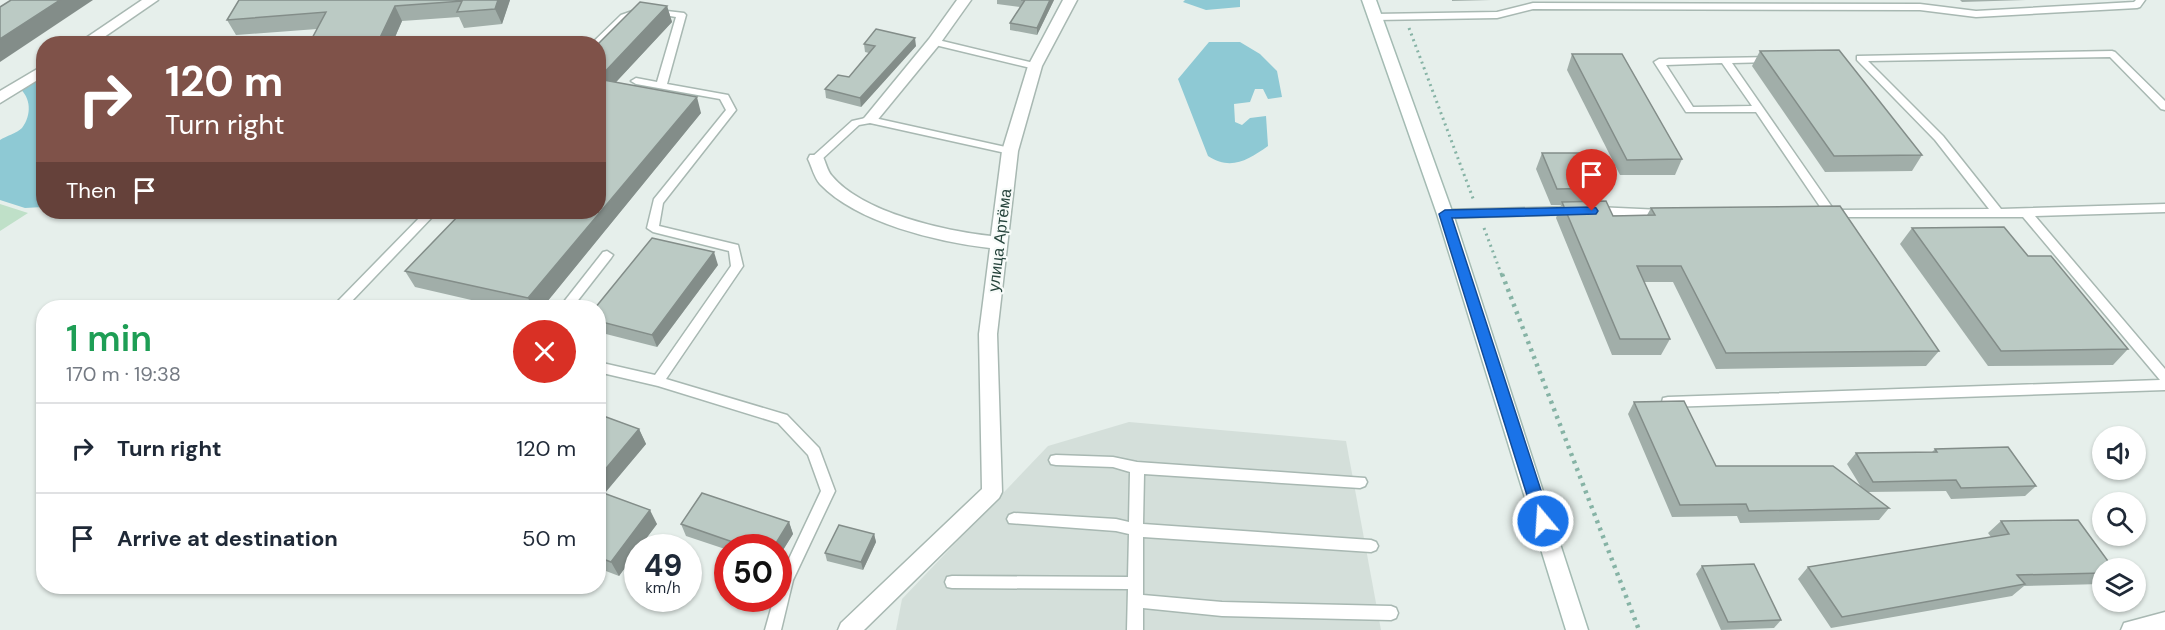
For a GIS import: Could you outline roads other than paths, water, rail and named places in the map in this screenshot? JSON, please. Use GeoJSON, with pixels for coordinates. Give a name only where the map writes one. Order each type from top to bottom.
{"type":"FeatureCollection","features":[{"type":"Feature","properties":{"kind":"street"},"geometry":{"type":"LineString","coordinates":[[96,36],[151,0]]}},
{"type":"Feature","properties":{"kind":"street"},"geometry":{"type":"LineString","coordinates":[[870,120],[934,42],[964,0]]}},
{"type":"Feature","properties":{"kind":"street","name":"улица Артёма"},"geometry":{"type":"LineString","coordinates":[[849,630],[992,492],[988,334],[1010,151],[1035,66],[1070,0]]}},
{"type":"Feature","properties":{"kind":"street"},"geometry":{"type":"LineString","coordinates":[[1372,9],[1445,214],[1577,630]]}},
{"type":"Feature","properties":{"kind":"street"},"geometry":{"type":"LineString","coordinates":[[0,98],[36,74]]}},
{"type":"Feature","properties":{"kind":"street"},"geometry":{"type":"LineString","coordinates":[[816,159],[825,179],[856,203],[906,223],[971,241],[999,243]]}},
{"type":"Feature","properties":{"kind":"street"},"geometry":{"type":"LineString","coordinates":[[2132,630],[2165,622]]}},
{"type":"Feature","properties":{"kind":"lane"},"geometry":{"type":"LineString","coordinates":[[1372,9],[1405,17],[1497,15],[1533,6],[1920,7],[1976,14],[2137,6],[2140,0]]}},
{"type":"Feature","properties":{"kind":"lane"},"geometry":{"type":"LineString","coordinates":[[603,36],[622,16],[645,8],[681,15],[661,86]]}},
{"type":"Feature","properties":{"kind":"lane"},"geometry":{"type":"LineString","coordinates":[[934,42],[1035,66]]}},
{"type":"Feature","properties":{"kind":"lane"},"geometry":{"type":"LineString","coordinates":[[1998,213],[1940,138],[1860,58],[2112,54],[2165,107]]}},
{"type":"Feature","properties":{"kind":"lane"},"geometry":{"type":"LineString","coordinates":[[1759,109],[1690,110],[1659,62],[1781,58]]}},
{"type":"Feature","properties":{"kind":"lane"},"geometry":{"type":"LineString","coordinates":[[1725,60],[1831,214]]}},
{"type":"Feature","properties":{"kind":"lane"},"geometry":{"type":"LineString","coordinates":[[636,81],[724,97],[731,110],[658,202],[653,228],[734,248],[736,266],[658,381]]}},
{"type":"Feature","properties":{"kind":"lane"},"geometry":{"type":"LineString","coordinates":[[816,159],[856,123],[870,120],[1010,151]]}},
{"type":"Feature","properties":{"kind":"lane"},"geometry":{"type":"LineString","coordinates":[[1808,214],[2026,213],[2165,208]]}},
{"type":"Feature","properties":{"kind":"lane"},"geometry":{"type":"LineString","coordinates":[[1445,214],[1615,210],[1671,214]]}},
{"type":"Feature","properties":{"kind":"lane"},"geometry":{"type":"LineString","coordinates":[[2026,213],[2165,378]]}},
{"type":"Feature","properties":{"kind":"lane"},"geometry":{"type":"LineString","coordinates":[[346,300],[423,219]]}},
{"type":"Feature","properties":{"kind":"lane"},"geometry":{"type":"LineString","coordinates":[[571,300],[607,255]]}},
{"type":"Feature","properties":{"kind":"lane"},"geometry":{"type":"LineString","coordinates":[[606,369],[658,381],[782,419],[814,452],[828,491],[786,580],[772,630]]}},
{"type":"Feature","properties":{"kind":"lane"},"geometry":{"type":"LineString","coordinates":[[1664,402],[2165,385]]}},
{"type":"Feature","properties":{"kind":"lane"},"geometry":{"type":"LineString","coordinates":[[1056,460],[1113,462],[1137,468],[1360,483]]}},
{"type":"Feature","properties":{"kind":"lane"},"geometry":{"type":"LineString","coordinates":[[1135,630],[1137,468]]}},
{"type":"Feature","properties":{"kind":"lane"},"geometry":{"type":"LineString","coordinates":[[1014,519],[1371,546]]}},
{"type":"Feature","properties":{"kind":"lane"},"geometry":{"type":"LineString","coordinates":[[952,582],[1136,583]]}},
{"type":"Feature","properties":{"kind":"lane"},"geometry":{"type":"LineString","coordinates":[[1136,601],[1222,609],[1391,613]]}},
{"type":"Feature","properties":{"kind":"water"},"geometry":{"type":"Polygon","coordinates":[[[1185,0],[1240,0],[1240,7],[1206,10],[1183,2],[1185,0]]]}},
{"type":"Feature","properties":{"kind":"water"},"geometry":{"type":"Polygon","coordinates":[[[1209,42],[1240,42],[1260,54],[1277,71],[1282,97],[1268,99],[1263,89],[1255,89],[1250,102],[1234,104],[1235,122],[1242,125],[1250,118],[1266,116],[1268,146],[1239,162],[1224,163],[1208,156],[1178,79],[1209,42]]]}},
{"type":"Feature","properties":{"kind":"water"},"geometry":{"type":"Polygon","coordinates":[[[36,79],[36,207],[25,208],[0,200],[0,140],[20,130],[25,123],[29,106],[26,96],[19,88],[36,79]]]}}]}
